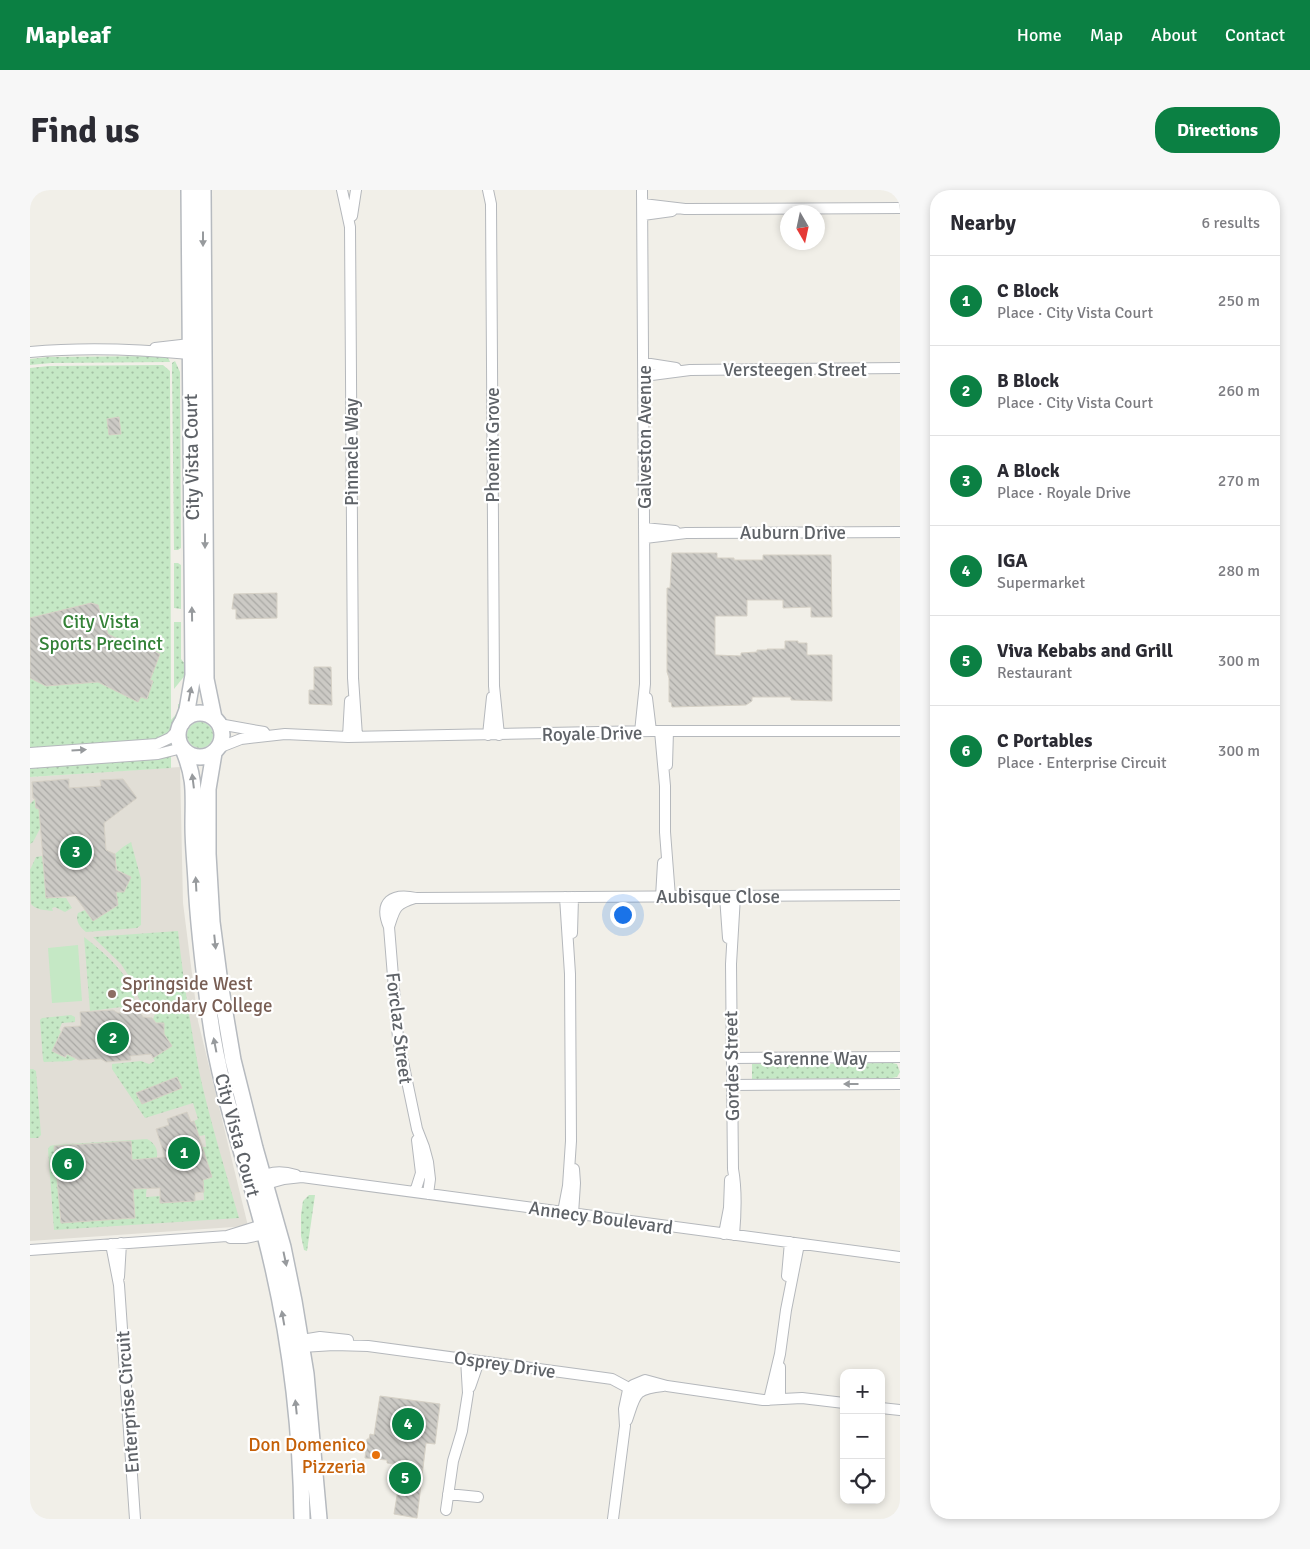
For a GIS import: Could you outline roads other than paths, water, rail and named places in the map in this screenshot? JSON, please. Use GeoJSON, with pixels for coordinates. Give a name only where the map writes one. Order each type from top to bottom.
{"type":"FeatureCollection","features":[{"type":"Feature","properties":{"kind":"street","name":"City Vista Court"},"geometry":{"type":"LineString","coordinates":[[180,726],[187,710],[193,675],[189,190]]}},
{"type":"Feature","properties":{"kind":"street","name":"City Vista Court"},"geometry":{"type":"LineString","coordinates":[[203,190],[206,679],[216,721]]}},
{"type":"Feature","properties":{"kind":"street","name":"Pinnacle Way"},"geometry":{"type":"LineString","coordinates":[[342,190],[350,227]]}},
{"type":"Feature","properties":{"kind":"street","name":"Pinnacle Way"},"geometry":{"type":"LineString","coordinates":[[352,736],[350,227],[356,190]]}},
{"type":"Feature","properties":{"kind":"street","name":"Phoenix Grove"},"geometry":{"type":"LineString","coordinates":[[488,190],[490,204],[494,686],[499,735]]}},
{"type":"Feature","properties":{"kind":"street","name":"Phoenix Grove"},"geometry":{"type":"LineString","coordinates":[[490,204],[493,190]]}},
{"type":"Feature","properties":{"kind":"street","name":"Galveston Avenue"},"geometry":{"type":"LineString","coordinates":[[640,732],[645,684],[642,190]]}},
{"type":"Feature","properties":{"kind":"street"},"geometry":{"type":"LineString","coordinates":[[642,204],[685,209],[900,208]]}},
{"type":"Feature","properties":{"kind":"street"},"geometry":{"type":"LineString","coordinates":[[643,215],[685,209]]}},
{"type":"Feature","properties":{"kind":"street"},"geometry":{"type":"LineString","coordinates":[[30,340],[31,352],[190,349]]}},
{"type":"Feature","properties":{"kind":"street","name":"Versteegen Street"},"geometry":{"type":"LineString","coordinates":[[644,364],[690,370]]}},
{"type":"Feature","properties":{"kind":"street","name":"Versteegen Street"},"geometry":{"type":"LineString","coordinates":[[644,376],[690,370],[900,368]]}},
{"type":"Feature","properties":{"kind":"street","name":"Auburn Drive"},"geometry":{"type":"LineString","coordinates":[[644,533],[900,532]]}},
{"type":"Feature","properties":{"kind":"street","name":"Galveston Avenue"},"geometry":{"type":"LineString","coordinates":[[645,684],[660,732],[664,786],[665,896]]}},
{"type":"Feature","properties":{"kind":"street","name":"Phoenix Grove"},"geometry":{"type":"LineString","coordinates":[[488,735],[494,686]]}},
{"type":"Feature","properties":{"kind":"street"},"geometry":{"type":"LineString","coordinates":[[30,753],[158,744],[170,738],[193,714],[208,714],[216,721],[254,731],[285,734]]}},
{"type":"Feature","properties":{"kind":"street"},"geometry":{"type":"LineString","coordinates":[[216,721],[222,736],[216,750]]}},
{"type":"Feature","properties":{"kind":"street"},"geometry":{"type":"LineString","coordinates":[[180,726],[178,736],[183,749],[188,754],[201,757],[241,739],[285,734]]}},
{"type":"Feature","properties":{"kind":"street","name":"Royale Drive"},"geometry":{"type":"LineString","coordinates":[[285,734],[352,736],[900,731]]}},
{"type":"Feature","properties":{"kind":"street","name":"City Vista Court"},"geometry":{"type":"LineString","coordinates":[[183,749],[191,767],[194,786],[193,827],[199,930],[210,1020],[231,1120],[260,1181],[283,1247],[296,1344],[311,1422],[319,1519]]}},
{"type":"Feature","properties":{"kind":"street"},"geometry":{"type":"LineString","coordinates":[[30,763],[158,754],[183,749]]}},
{"type":"Feature","properties":{"kind":"street","name":"City Vista Court"},"geometry":{"type":"LineString","coordinates":[[216,750],[207,800],[208,854],[216,951],[234,1060],[260,1181],[264,1229],[296,1344],[302,1519]]}},
{"type":"Feature","properties":{"kind":"street","name":"Aubisque Close"},"geometry":{"type":"LineString","coordinates":[[391,906],[416,898],[900,895]]}},
{"type":"Feature","properties":{"kind":"street","name":"Gordes Street"},"geometry":{"type":"LineString","coordinates":[[729,1235],[736,1212],[731,1085],[730,896]]}},
{"type":"Feature","properties":{"kind":"street"},"geometry":{"type":"LineString","coordinates":[[568,1213],[575,1183],[571,1141],[569,897]]}},
{"type":"Feature","properties":{"kind":"street","name":"Forclaz Street"},"geometry":{"type":"LineString","coordinates":[[391,906],[389,926],[398,1038],[417,1129],[421,1173],[415,1192]]}},
{"type":"Feature","properties":{"kind":"street","name":"Sarenne Way"},"geometry":{"type":"LineString","coordinates":[[731,1058],[900,1058]]}},
{"type":"Feature","properties":{"kind":"street","name":"Sarenne Way"},"geometry":{"type":"LineString","coordinates":[[731,1085],[900,1084]]}},
{"type":"Feature","properties":{"kind":"street","name":"Forclaz Street"},"geometry":{"type":"LineString","coordinates":[[417,1129],[428,1162],[430,1179],[428,1194]]}},
{"type":"Feature","properties":{"kind":"street","name":"Annecy Boulevard"},"geometry":{"type":"LineString","coordinates":[[260,1181],[282,1172],[302,1177],[900,1257]]}},
{"type":"Feature","properties":{"kind":"street"},"geometry":{"type":"LineString","coordinates":[[30,1250],[227,1236],[233,1239],[245,1238],[264,1229]]}},
{"type":"Feature","properties":{"kind":"street"},"geometry":{"type":"LineString","coordinates":[[774,1400],[795,1243]]}},
{"type":"Feature","properties":{"kind":"street","name":"Enterprise Circuit"},"geometry":{"type":"LineString","coordinates":[[116,1244],[135,1519]]}},
{"type":"Feature","properties":{"kind":"street","name":"Osprey Drive"},"geometry":{"type":"LineString","coordinates":[[296,1344],[320,1337],[334,1337],[368,1346],[605,1378],[634,1391]]}},
{"type":"Feature","properties":{"kind":"street"},"geometry":{"type":"LineString","coordinates":[[466,1359],[468,1393]]}},
{"type":"Feature","properties":{"kind":"street"},"geometry":{"type":"LineString","coordinates":[[446,1510],[453,1461],[462,1431],[468,1393],[479,1361]]}},
{"type":"Feature","properties":{"kind":"street"},"geometry":{"type":"LineString","coordinates":[[613,1519],[625,1426],[634,1399],[634,1391],[667,1386],[774,1400],[809,1398],[840,1402]]}},
{"type":"Feature","properties":{"kind":"street"},"geometry":{"type":"LineString","coordinates":[[885,1408],[900,1410]]}},
{"type":"Feature","properties":{"kind":"street"},"geometry":{"type":"LineString","coordinates":[[448,1494],[478,1497]]}},
{"type":"Feature","properties":{"kind":"place","name":"A Block"},"geometry":{"type":"Point","coordinates":[76,852]}},
{"type":"Feature","properties":{"kind":"place","name":"Springside West Secondary College"},"geometry":{"type":"Point","coordinates":[112,994]}},
{"type":"Feature","properties":{"kind":"place","name":"B Block"},"geometry":{"type":"Point","coordinates":[113,1038]}},
{"type":"Feature","properties":{"kind":"place","name":"C Block"},"geometry":{"type":"Point","coordinates":[184,1153]}},
{"type":"Feature","properties":{"kind":"place","name":"C Portables"},"geometry":{"type":"Point","coordinates":[68,1164]}},
{"type":"Feature","properties":{"kind":"place","name":"IGA"},"geometry":{"type":"Point","coordinates":[408,1424]}},
{"type":"Feature","properties":{"kind":"place","name":"Don Domenico Pizzeria"},"geometry":{"type":"Point","coordinates":[376,1455]}},
{"type":"Feature","properties":{"kind":"place","name":"Viva Kebabs and Grill"},"geometry":{"type":"Point","coordinates":[405,1478]}},
{"type":"Feature","properties":{"kind":"park label","name":"City Vista Sports Precinct"},"geometry":{"type":"Point","coordinates":[101,632]}}]}
